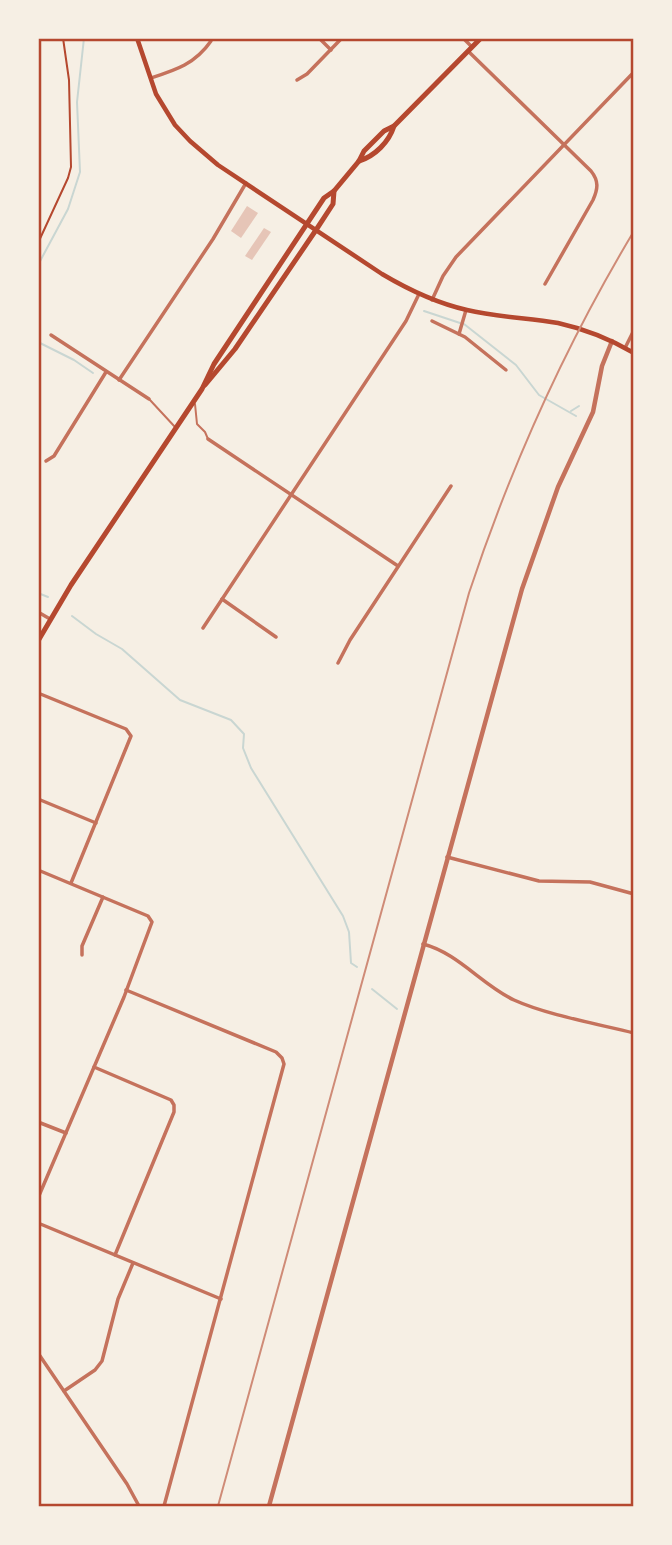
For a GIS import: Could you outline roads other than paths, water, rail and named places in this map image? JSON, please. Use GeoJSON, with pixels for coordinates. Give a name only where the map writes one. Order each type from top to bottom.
{"type":"FeatureCollection","features":[{"type":"Feature","properties":{"kind":"highway"},"geometry":{"type":"LineString","coordinates":[[202,389],[214,364],[324,198],[334,191],[364,151],[384,131],[394,126],[481,38]]}},
{"type":"Feature","properties":{"kind":"highway"},"geometry":{"type":"LineString","coordinates":[[38,640],[195,399],[235,349],[316,230],[333,204],[334,191]]}},
{"type":"Feature","properties":{"kind":"main road"},"geometry":{"type":"LineString","coordinates":[[137,39],[149,78],[163,107],[180,131],[208,157],[382,274],[432,300],[466,310],[564,325],[612,341],[634,353]]}},
{"type":"Feature","properties":{"kind":"street"},"geometry":{"type":"LineString","coordinates":[[319,38],[331,50]]}},
{"type":"Feature","properties":{"kind":"street"},"geometry":{"type":"LineString","coordinates":[[297,80],[307,74],[342,38]]}},
{"type":"Feature","properties":{"kind":"street"},"geometry":{"type":"LineString","coordinates":[[463,38],[470,49],[595,175],[597,190],[545,284]]}},
{"type":"Feature","properties":{"kind":"street"},"geometry":{"type":"LineString","coordinates":[[149,78],[190,64],[211,41]]}},
{"type":"Feature","properties":{"kind":"street"},"geometry":{"type":"LineString","coordinates":[[432,300],[456,257],[634,72]]}},
{"type":"Feature","properties":{"kind":"street"},"geometry":{"type":"LineString","coordinates":[[119,380],[213,239],[246,183]]}},
{"type":"Feature","properties":{"kind":"street"},"geometry":{"type":"LineString","coordinates":[[203,628],[406,321],[419,294]]}},
{"type":"Feature","properties":{"kind":"street"},"geometry":{"type":"LineString","coordinates":[[459,334],[466,310]]}},
{"type":"Feature","properties":{"kind":"street"},"geometry":{"type":"LineString","coordinates":[[432,321],[459,334],[506,370]]}},
{"type":"Feature","properties":{"kind":"street"},"geometry":{"type":"LineString","coordinates":[[625,348],[634,330]]}},
{"type":"Feature","properties":{"kind":"street"},"geometry":{"type":"LineString","coordinates":[[51,335],[149,400]]}},
{"type":"Feature","properties":{"kind":"street"},"geometry":{"type":"LineString","coordinates":[[269,1507],[526,574],[558,487],[593,412],[601,372],[612,341]]}},
{"type":"Feature","properties":{"kind":"street"},"geometry":{"type":"LineString","coordinates":[[46,461],[54,456],[106,372]]}},
{"type":"Feature","properties":{"kind":"street"},"geometry":{"type":"LineString","coordinates":[[208,439],[398,566]]}},
{"type":"Feature","properties":{"kind":"street"},"geometry":{"type":"LineString","coordinates":[[338,663],[350,640],[451,486]]}},
{"type":"Feature","properties":{"kind":"street"},"geometry":{"type":"LineString","coordinates":[[222,599],[276,637]]}},
{"type":"Feature","properties":{"kind":"street"},"geometry":{"type":"LineString","coordinates":[[38,612],[50,619]]}},
{"type":"Feature","properties":{"kind":"street"},"geometry":{"type":"LineString","coordinates":[[38,693],[126,729],[131,734],[131,741],[71,883]]}},
{"type":"Feature","properties":{"kind":"street"},"geometry":{"type":"LineString","coordinates":[[38,799],[96,823]]}},
{"type":"Feature","properties":{"kind":"street"},"geometry":{"type":"LineString","coordinates":[[447,857],[539,881],[590,882],[634,894]]}},
{"type":"Feature","properties":{"kind":"street"},"geometry":{"type":"LineString","coordinates":[[38,870],[152,920],[126,990],[38,1198]]}},
{"type":"Feature","properties":{"kind":"street"},"geometry":{"type":"LineString","coordinates":[[82,955],[82,946],[103,897]]}},
{"type":"Feature","properties":{"kind":"street"},"geometry":{"type":"LineString","coordinates":[[423,944],[446,953],[494,989],[516,1001],[634,1034]]}},
{"type":"Feature","properties":{"kind":"street"},"geometry":{"type":"LineString","coordinates":[[126,990],[271,1051],[282,1058],[284,1067],[164,1507]]}},
{"type":"Feature","properties":{"kind":"street"},"geometry":{"type":"LineString","coordinates":[[94,1067],[171,1100],[174,1105],[174,1112],[115,1255]]}},
{"type":"Feature","properties":{"kind":"street"},"geometry":{"type":"LineString","coordinates":[[38,1122],[66,1133]]}},
{"type":"Feature","properties":{"kind":"street"},"geometry":{"type":"LineString","coordinates":[[38,1223],[221,1299]]}},
{"type":"Feature","properties":{"kind":"street"},"geometry":{"type":"LineString","coordinates":[[64,1391],[95,1370],[102,1361],[118,1299],[133,1263]]}},
{"type":"Feature","properties":{"kind":"street"},"geometry":{"type":"LineString","coordinates":[[38,1353],[127,1484],[139,1507]]}},
{"type":"Feature","properties":{"kind":"lane"},"geometry":{"type":"LineString","coordinates":[[195,399],[196,422],[208,439]]}},
{"type":"Feature","properties":{"kind":"lane"},"geometry":{"type":"LineString","coordinates":[[149,400],[176,428]]}},
{"type":"Feature","properties":{"kind":"waterway"},"geometry":{"type":"LineString","coordinates":[[38,265],[68,209],[80,172],[77,102],[84,38]]}},
{"type":"Feature","properties":{"kind":"waterway"},"geometry":{"type":"LineString","coordinates":[[424,311],[460,323]]}},
{"type":"Feature","properties":{"kind":"waterway"},"geometry":{"type":"LineString","coordinates":[[464,324],[516,365],[539,395],[576,416]]}},
{"type":"Feature","properties":{"kind":"waterway"},"geometry":{"type":"LineString","coordinates":[[38,342],[93,373]]}},
{"type":"Feature","properties":{"kind":"waterway"},"geometry":{"type":"LineString","coordinates":[[571,411],[579,406]]}},
{"type":"Feature","properties":{"kind":"waterway"},"geometry":{"type":"LineString","coordinates":[[38,593],[48,597]]}},
{"type":"Feature","properties":{"kind":"waterway"},"geometry":{"type":"LineString","coordinates":[[72,616],[122,649],[180,700],[231,720],[244,734],[243,748],[251,768],[343,916],[349,932],[351,963],[357,967]]}},
{"type":"Feature","properties":{"kind":"waterway"},"geometry":{"type":"LineString","coordinates":[[372,989],[397,1009]]}},
{"type":"Feature","properties":{"kind":"railway"},"geometry":{"type":"LineString","coordinates":[[218,1506],[469,593],[503,499],[541,408],[585,318],[634,231]]}}]}
